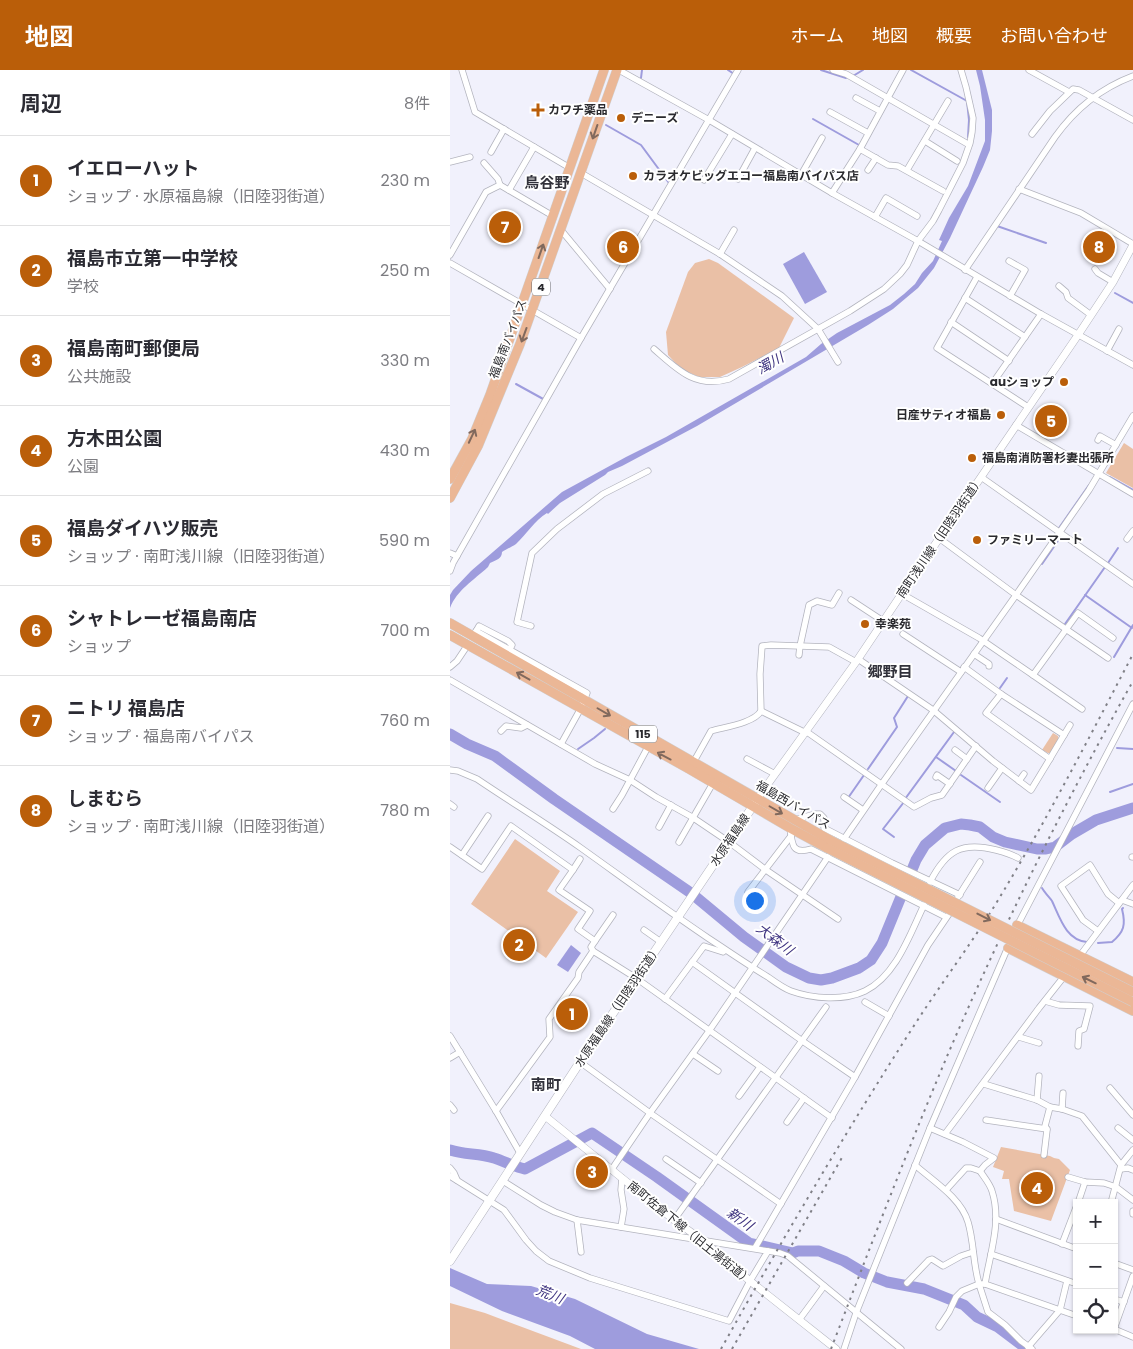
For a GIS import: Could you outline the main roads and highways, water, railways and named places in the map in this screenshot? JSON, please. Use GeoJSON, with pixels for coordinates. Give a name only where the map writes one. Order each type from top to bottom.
{"type":"FeatureCollection","features":[{"type":"Feature","properties":{"kind":"highway","name":"福島南バイパス"},"geometry":{"type":"LineString","coordinates":[[450,479],[455,462],[472,438],[490,395],[604,70]]}},
{"type":"Feature","properties":{"kind":"highway","name":"福島南バイパス"},"geometry":{"type":"LineString","coordinates":[[450,498],[478,446],[517,353],[618,70]]}},
{"type":"Feature","properties":{"kind":"highway","name":"福島西バイパス"},"geometry":{"type":"LineString","coordinates":[[453,624],[583,704],[755,803],[791,828],[828,849],[1133,1002]]}},
{"type":"Feature","properties":{"kind":"highway","name":"福島西バイパス"},"geometry":{"type":"LineString","coordinates":[[450,635],[583,704]]}},
{"type":"Feature","properties":{"kind":"highway","name":"福島西バイパス"},"geometry":{"type":"LineString","coordinates":[[691,766],[713,784],[755,803]]}},
{"type":"Feature","properties":{"kind":"highway","name":"福島西バイパス"},"geometry":{"type":"LineString","coordinates":[[828,849],[1133,992]]}},
{"type":"Feature","properties":{"kind":"highway"},"geometry":{"type":"LineString","coordinates":[[1016,926],[1133,982]]}},
{"type":"Feature","properties":{"kind":"highway"},"geometry":{"type":"LineString","coordinates":[[1008,946],[1133,1011]]}},
{"type":"Feature","properties":{"kind":"main road","name":"水原福島線"},"geometry":{"type":"LineString","coordinates":[[680,915],[755,803]]}},
{"type":"Feature","properties":{"kind":"main road","name":"水原福島線（旧陸羽街道）"},"geometry":{"type":"LineString","coordinates":[[450,1261],[580,1062],[680,915]]}},
{"type":"Feature","properties":{"kind":"water","name":"濁川"},"geometry":{"type":"Polygon","coordinates":[[[976,70],[982,70],[992,110],[990,150],[950,238],[934,268],[918,288],[893,309],[868,325],[697,426],[608,472],[560,503],[538,520],[516,544],[502,552],[500,558],[490,563],[461,591],[450,608],[450,595],[471,571],[562,492],[666,437],[806,357],[837,333],[890,305],[915,284],[933,261],[942,241],[939,240],[949,218],[968,186],[985,141],[985,120],[976,70]]]}},
{"type":"Feature","properties":{"kind":"water"},"geometry":{"type":"Polygon","coordinates":[[[804,252],[827,292],[805,304],[783,264],[804,252]]]}},
{"type":"Feature","properties":{"kind":"water"},"geometry":{"type":"Polygon","coordinates":[[[571,945],[581,953],[568,972],[557,965],[571,945]]]}},
{"type":"Feature","properties":{"kind":"water","name":"荒川"},"geometry":{"type":"Polygon","coordinates":[[[450,1268],[487,1284],[531,1286],[575,1299],[647,1334],[699,1349],[595,1349],[570,1336],[502,1311],[450,1286],[450,1268]]]}},
{"type":"Feature","properties":{"kind":"waterway"},"geometry":{"type":"LineString","coordinates":[[641,78],[642,70]]}},
{"type":"Feature","properties":{"kind":"waterway"},"geometry":{"type":"LineString","coordinates":[[728,70],[734,74]]}},
{"type":"Feature","properties":{"kind":"waterway"},"geometry":{"type":"LineString","coordinates":[[821,70],[846,78]]}},
{"type":"Feature","properties":{"kind":"waterway"},"geometry":{"type":"LineString","coordinates":[[853,76],[863,70]]}},
{"type":"Feature","properties":{"kind":"waterway"},"geometry":{"type":"LineString","coordinates":[[911,70],[967,101],[968,137]]}},
{"type":"Feature","properties":{"kind":"waterway"},"geometry":{"type":"LineString","coordinates":[[813,119],[859,145]]}},
{"type":"Feature","properties":{"kind":"waterway"},"geometry":{"type":"LineString","coordinates":[[606,125],[641,145],[669,183]]}},
{"type":"Feature","properties":{"kind":"waterway"},"geometry":{"type":"LineString","coordinates":[[997,226],[1046,243]]}},
{"type":"Feature","properties":{"kind":"waterway"},"geometry":{"type":"LineString","coordinates":[[1115,293],[1133,303]]}},
{"type":"Feature","properties":{"kind":"waterway"},"geometry":{"type":"LineString","coordinates":[[516,384],[545,400]]}},
{"type":"Feature","properties":{"kind":"waterway"},"geometry":{"type":"LineString","coordinates":[[1110,477],[1133,490]]}},
{"type":"Feature","properties":{"kind":"waterway"},"geometry":{"type":"LineString","coordinates":[[1059,528],[1089,485]]}},
{"type":"Feature","properties":{"kind":"waterway"},"geometry":{"type":"LineString","coordinates":[[1042,564],[1062,535]]}},
{"type":"Feature","properties":{"kind":"waterway"},"geometry":{"type":"LineString","coordinates":[[1108,563],[1118,548]]}},
{"type":"Feature","properties":{"kind":"waterway"},"geometry":{"type":"LineString","coordinates":[[1065,624],[1105,567]]}},
{"type":"Feature","properties":{"kind":"waterway"},"geometry":{"type":"LineString","coordinates":[[1085,595],[1132,628]]}},
{"type":"Feature","properties":{"kind":"waterway"},"geometry":{"type":"LineString","coordinates":[[1114,657],[1133,625]]}},
{"type":"Feature","properties":{"kind":"waterway"},"geometry":{"type":"LineString","coordinates":[[1000,688],[1007,678]]}},
{"type":"Feature","properties":{"kind":"waterway"},"geometry":{"type":"LineString","coordinates":[[868,769],[897,727],[894,718],[908,696]]}},
{"type":"Feature","properties":{"kind":"waterway"},"geometry":{"type":"LineString","coordinates":[[578,749],[605,729]]}},
{"type":"Feature","properties":{"kind":"waterway"},"geometry":{"type":"LineString","coordinates":[[905,799],[954,732]]}},
{"type":"Feature","properties":{"kind":"waterway","name":"大森川"},"geometry":{"type":"LineString","coordinates":[[450,734],[467,744],[495,756],[691,893],[744,937],[786,967],[809,978],[821,980],[859,968],[871,960],[882,943],[916,860],[925,845],[945,828],[961,824],[980,827],[993,837],[1005,842],[1037,849],[1046,849],[1055,847],[1072,834],[1096,820],[1133,808]]}},
{"type":"Feature","properties":{"kind":"waterway"},"geometry":{"type":"LineString","coordinates":[[1117,748],[1133,749]]}},
{"type":"Feature","properties":{"kind":"waterway"},"geometry":{"type":"LineString","coordinates":[[936,757],[956,771]]}},
{"type":"Feature","properties":{"kind":"waterway"},"geometry":{"type":"LineString","coordinates":[[848,798],[864,775]]}},
{"type":"Feature","properties":{"kind":"waterway"},"geometry":{"type":"LineString","coordinates":[[961,775],[1000,802]]}},
{"type":"Feature","properties":{"kind":"waterway"},"geometry":{"type":"LineString","coordinates":[[1110,792],[1133,784]]}},
{"type":"Feature","properties":{"kind":"waterway"},"geometry":{"type":"LineString","coordinates":[[894,837],[883,829],[904,802]]}},
{"type":"Feature","properties":{"kind":"waterway"},"geometry":{"type":"LineString","coordinates":[[1042,888],[1052,901],[1069,933],[1087,942]]}},
{"type":"Feature","properties":{"kind":"waterway"},"geometry":{"type":"LineString","coordinates":[[1098,943],[1112,942],[1119,935],[1124,924],[1123,908]]}},
{"type":"Feature","properties":{"kind":"waterway","name":"新川"},"geometry":{"type":"LineString","coordinates":[[450,1150],[488,1156],[525,1169],[592,1133],[749,1243],[793,1253],[798,1251],[819,1251],[887,1282],[924,1289],[964,1305],[977,1317],[998,1327],[1027,1349]]}},
{"type":"Feature","properties":{"kind":"railway"},"geometry":{"type":"LineString","coordinates":[[721,1349],[792,1225],[866,1102],[1011,879],[1065,783],[1133,654]]}},
{"type":"Feature","properties":{"kind":"railway"},"geometry":{"type":"LineString","coordinates":[[831,1349],[918,1127],[969,1006],[1036,865],[1083,772],[1133,681]]}},
{"type":"Feature","properties":{"kind":"railway"},"geometry":{"type":"LineString","coordinates":[[732,1349],[844,1154]]}},
{"type":"Feature","properties":{"kind":"place","name":"カワチ薬品"},"geometry":{"type":"Point","coordinates":[538,110]}},
{"type":"Feature","properties":{"kind":"place","name":"デニーズ"},"geometry":{"type":"Point","coordinates":[621,118]}},
{"type":"Feature","properties":{"kind":"place","name":"カラオケビッグエコー福島南バイパス店"},"geometry":{"type":"Point","coordinates":[633,176]}},
{"type":"Feature","properties":{"kind":"place","name":"ニトリ 福島店"},"geometry":{"type":"Point","coordinates":[505,227]}},
{"type":"Feature","properties":{"kind":"place","name":"シャトレーゼ福島南店"},"geometry":{"type":"Point","coordinates":[623,247]}},
{"type":"Feature","properties":{"kind":"place","name":"しまむら"},"geometry":{"type":"Point","coordinates":[1099,247]}},
{"type":"Feature","properties":{"kind":"place","name":"auショップ"},"geometry":{"type":"Point","coordinates":[1064,382]}},
{"type":"Feature","properties":{"kind":"place","name":"日産サティオ福島"},"geometry":{"type":"Point","coordinates":[1001,415]}},
{"type":"Feature","properties":{"kind":"place","name":"福島ダイハツ販売"},"geometry":{"type":"Point","coordinates":[1051,421]}},
{"type":"Feature","properties":{"kind":"place","name":"福島南消防署杉妻出張所"},"geometry":{"type":"Point","coordinates":[972,458]}},
{"type":"Feature","properties":{"kind":"place","name":"ファミリーマート"},"geometry":{"type":"Point","coordinates":[977,540]}},
{"type":"Feature","properties":{"kind":"place","name":"幸楽苑"},"geometry":{"type":"Point","coordinates":[865,624]}},
{"type":"Feature","properties":{"kind":"place","name":"福島市立第一中学校"},"geometry":{"type":"Point","coordinates":[519,945]}},
{"type":"Feature","properties":{"kind":"place","name":"イエローハット"},"geometry":{"type":"Point","coordinates":[572,1014]}},
{"type":"Feature","properties":{"kind":"place","name":"福島南町郵便局"},"geometry":{"type":"Point","coordinates":[592,1172]}},
{"type":"Feature","properties":{"kind":"place","name":"方木田公園"},"geometry":{"type":"Point","coordinates":[1037,1188]}},
{"type":"Feature","properties":{"kind":"district","name":"鳥谷野"},"geometry":{"type":"Point","coordinates":[547,183]}},
{"type":"Feature","properties":{"kind":"district","name":"郷野目"},"geometry":{"type":"Point","coordinates":[890,672]}},
{"type":"Feature","properties":{"kind":"district","name":"南町"},"geometry":{"type":"Point","coordinates":[546,1085]}}]}
